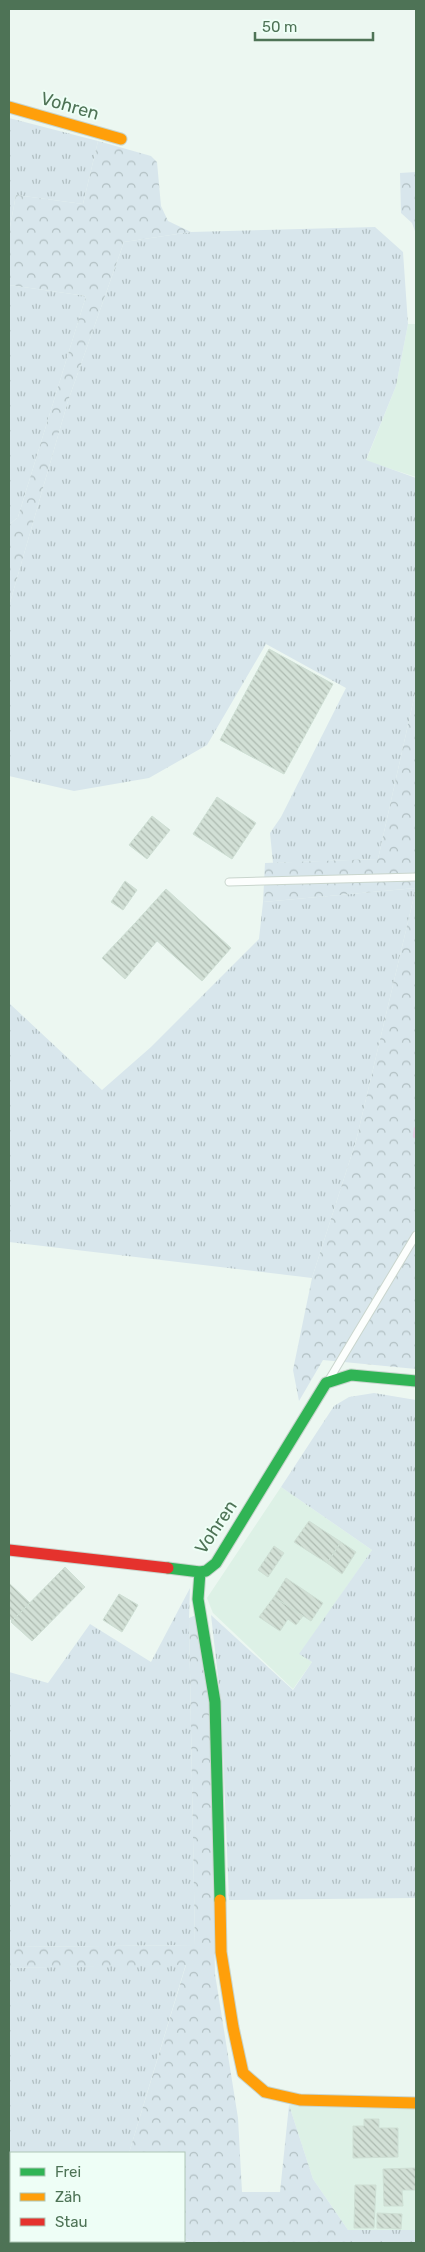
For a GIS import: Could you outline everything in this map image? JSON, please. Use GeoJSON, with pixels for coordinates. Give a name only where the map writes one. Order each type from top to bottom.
{"type":"FeatureCollection","features":[{"type":"Feature","properties":{"kind":"street","name":"Vohren"},"geometry":{"type":"LineString","coordinates":[[9,107],[121,139]]}},
{"type":"Feature","properties":{"kind":"street"},"geometry":{"type":"LineString","coordinates":[[326,1383],[352,1375],[416,1381]]}},
{"type":"Feature","properties":{"kind":"street","name":"Vohren"},"geometry":{"type":"LineString","coordinates":[[9,1550],[200,1572],[206,1571],[216,1563],[326,1383]]}},
{"type":"Feature","properties":{"kind":"street"},"geometry":{"type":"LineString","coordinates":[[200,1572],[198,1599],[215,1702],[221,1952],[233,2027],[243,2073],[265,2092],[300,2100],[416,2103]]}},
{"type":"Feature","properties":{"kind":"lane"},"geometry":{"type":"LineString","coordinates":[[229,882],[416,877]]}},
{"type":"Feature","properties":{"kind":"lane","name":"Vohren"},"geometry":{"type":"LineString","coordinates":[[326,1383],[416,1235]]}},
{"type":"Feature","properties":{"kind":"lane"},"geometry":{"type":"LineString","coordinates":[[345,1353],[346,1366],[352,1375]]}},
{"type":"Feature","properties":{"kind":"shaded area"},"geometry":{"type":"Polygon","coordinates":[[[408,324],[416,324],[416,477],[366,461],[396,386],[408,324]]]}},
{"type":"Feature","properties":{"kind":"shaded area"},"geometry":{"type":"Polygon","coordinates":[[[281,1487],[372,1550],[300,1654],[312,1662],[293,1689],[213,1613],[207,1598],[281,1487]]]}},
{"type":"Feature","properties":{"kind":"shaded area"},"geometry":{"type":"Polygon","coordinates":[[[416,2099],[416,2230],[348,2230],[313,2179],[289,2105],[416,2099]]]}},
{"type":"Feature","properties":{"kind":"green space"},"geometry":{"type":"Polygon","coordinates":[[[9,118],[98,141],[83,204],[16,195],[9,232],[9,118]]]}},
{"type":"Feature","properties":{"kind":"green space"},"geometry":{"type":"Polygon","coordinates":[[[98,141],[151,156],[157,162],[161,206],[168,221],[191,232],[124,242],[68,401],[9,606],[9,525],[18,517],[86,296],[9,285],[9,232],[16,195],[83,204],[98,141]]]}},
{"type":"Feature","properties":{"kind":"green space"},"geometry":{"type":"Polygon","coordinates":[[[416,172],[416,234],[412,223],[401,213],[400,173],[416,172]]]}},
{"type":"Feature","properties":{"kind":"green space"},"geometry":{"type":"Polygon","coordinates":[[[375,227],[403,252],[408,324],[396,386],[366,460],[416,478],[416,689],[378,859],[273,863],[270,833],[281,817],[346,688],[266,644],[207,745],[149,778],[74,791],[9,776],[9,606],[68,401],[124,242],[191,232],[375,227]]]}},
{"type":"Feature","properties":{"kind":"green space"},"geometry":{"type":"Polygon","coordinates":[[[9,285],[86,296],[18,517],[9,525],[9,285]]]}},
{"type":"Feature","properties":{"kind":"green space"},"geometry":{"type":"Polygon","coordinates":[[[416,689],[416,888],[263,902],[265,863],[378,859],[416,689]]]}},
{"type":"Feature","properties":{"kind":"green space"},"geometry":{"type":"Polygon","coordinates":[[[416,888],[356,1141],[312,1278],[9,1242],[9,1003],[102,1090],[151,1047],[259,939],[263,902],[416,888]]]}},
{"type":"Feature","properties":{"kind":"green space"},"geometry":{"type":"Polygon","coordinates":[[[416,888],[416,1369],[323,1360],[299,1401],[293,1370],[312,1278],[356,1141],[416,888]]]}},
{"type":"Feature","properties":{"kind":"green space"},"geometry":{"type":"Polygon","coordinates":[[[374,1393],[416,1400],[416,1898],[229,1900],[221,1703],[211,1615],[293,1690],[312,1662],[299,1654],[372,1550],[281,1487],[334,1406],[349,1397],[374,1393]]]}},
{"type":"Feature","properties":{"kind":"green space"},"geometry":{"type":"Polygon","coordinates":[[[190,1588],[195,1945],[9,1947],[9,1672],[48,1683],[90,1624],[151,1662],[190,1588]]]}},
{"type":"Feature","properties":{"kind":"green space"},"geometry":{"type":"Polygon","coordinates":[[[196,1615],[210,1699],[215,1974],[238,2118],[242,2192],[280,2192],[289,2105],[313,2179],[348,2230],[348,2243],[196,2243],[185,2238],[185,2152],[129,2152],[186,1965],[9,1968],[9,1947],[195,1945],[189,1618],[196,1615]]]}},
{"type":"Feature","properties":{"kind":"green space"},"geometry":{"type":"Polygon","coordinates":[[[186,1964],[129,2152],[10,2152],[10,2242],[185,2242],[185,2238],[196,2243],[9,2243],[9,1968],[186,1964]]]}},
{"type":"Feature","properties":{"kind":"green space"},"geometry":{"type":"Polygon","coordinates":[[[348,2230],[416,2230],[416,2243],[348,2243],[348,2230]]]}},
{"type":"Feature","properties":{"kind":"building"},"geometry":{"type":"Polygon","coordinates":[[[269,649],[333,684],[284,774],[220,740],[269,649]]]}},
{"type":"Feature","properties":{"kind":"building"},"geometry":{"type":"Polygon","coordinates":[[[217,797],[256,823],[232,859],[193,834],[217,797]]]}},
{"type":"Feature","properties":{"kind":"building"},"geometry":{"type":"Polygon","coordinates":[[[152,816],[170,830],[147,859],[129,845],[152,816]]]}},
{"type":"Feature","properties":{"kind":"building"},"geometry":{"type":"Polygon","coordinates":[[[125,881],[137,890],[123,910],[111,902],[125,881]]]}},
{"type":"Feature","properties":{"kind":"building"},"geometry":{"type":"Polygon","coordinates":[[[166,889],[231,948],[202,981],[136,922],[166,889]]]}},
{"type":"Feature","properties":{"kind":"building"},"geometry":{"type":"Polygon","coordinates":[[[136,922],[157,941],[125,979],[102,958],[136,922]]]}},
{"type":"Feature","properties":{"kind":"building"},"geometry":{"type":"Polygon","coordinates":[[[309,1521],[341,1542],[327,1563],[294,1542],[309,1521]]]}},
{"type":"Feature","properties":{"kind":"building"},"geometry":{"type":"Polygon","coordinates":[[[341,1542],[356,1552],[342,1574],[327,1563],[341,1542]]]}},
{"type":"Feature","properties":{"kind":"building"},"geometry":{"type":"Polygon","coordinates":[[[274,1546],[284,1553],[268,1577],[258,1570],[274,1546]]]}},
{"type":"Feature","properties":{"kind":"building"},"geometry":{"type":"Polygon","coordinates":[[[65,1567],[85,1587],[32,1641],[11,1622],[65,1567]]]}},
{"type":"Feature","properties":{"kind":"building"},"geometry":{"type":"Polygon","coordinates":[[[286,1578],[323,1603],[311,1621],[274,1597],[286,1578]]]}},
{"type":"Feature","properties":{"kind":"building"},"geometry":{"type":"Polygon","coordinates":[[[9,1583],[30,1603],[12,1621],[9,1617],[9,1583]]]}},
{"type":"Feature","properties":{"kind":"building"},"geometry":{"type":"Polygon","coordinates":[[[119,1594],[138,1605],[122,1632],[103,1620],[119,1594]]]}},
{"type":"Feature","properties":{"kind":"building"},"geometry":{"type":"Polygon","coordinates":[[[274,1597],[303,1616],[296,1625],[288,1619],[280,1631],[259,1617],[274,1597]]]}},
{"type":"Feature","properties":{"kind":"building"},"geometry":{"type":"Polygon","coordinates":[[[364,2119],[379,2119],[379,2128],[398,2128],[398,2157],[353,2158],[353,2126],[364,2126],[364,2119]]]}},
{"type":"Feature","properties":{"kind":"building"},"geometry":{"type":"Polygon","coordinates":[[[416,2168],[416,2190],[402,2190],[403,2206],[384,2206],[383,2169],[416,2168]]]}},
{"type":"Feature","properties":{"kind":"building"},"geometry":{"type":"Polygon","coordinates":[[[355,2185],[376,2185],[374,2228],[354,2228],[355,2185]]]}},
{"type":"Feature","properties":{"kind":"building"},"geometry":{"type":"Polygon","coordinates":[[[377,2213],[402,2214],[401,2229],[377,2228],[377,2213]]]}},
{"type":"Feature","properties":{"kind":"waterway"},"geometry":{"type":"LineString","coordinates":[[415,1136],[416,1129]]}},
{"type":"Feature","properties":{"kind":"traffic: fast"},"geometry":{"type":"LineString","coordinates":[[168,1568],[200,1572],[206,1571],[216,1563],[326,1383],[351,1375],[416,1381]]}},
{"type":"Feature","properties":{"kind":"traffic: fast"},"geometry":{"type":"LineString","coordinates":[[200,1572],[198,1599],[215,1702],[220,1900]]}},
{"type":"Feature","properties":{"kind":"traffic: slow"},"geometry":{"type":"LineString","coordinates":[[9,107],[121,139]]}},
{"type":"Feature","properties":{"kind":"traffic: slow"},"geometry":{"type":"LineString","coordinates":[[220,1900],[221,1952],[233,2027],[243,2073],[265,2092],[300,2100],[416,2103]]}},
{"type":"Feature","properties":{"kind":"traffic: jam"},"geometry":{"type":"LineString","coordinates":[[9,1550],[168,1568]]}}]}
